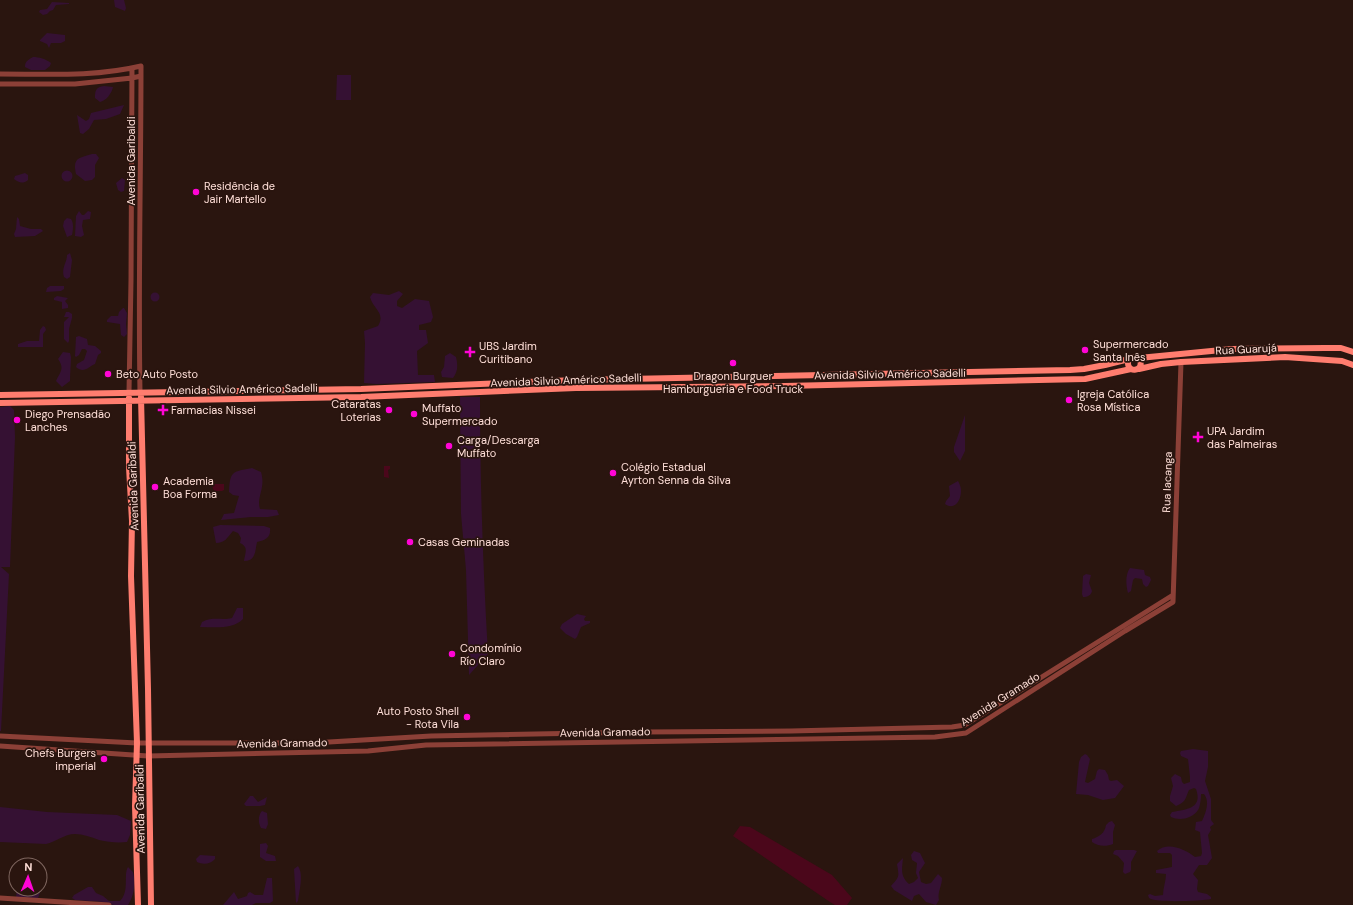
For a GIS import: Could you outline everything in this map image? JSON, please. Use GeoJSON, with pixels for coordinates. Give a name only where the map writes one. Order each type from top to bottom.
{"type":"FeatureCollection","features":[{"type":"Feature","properties":{"kind":"main road","name":"Rua Guarujá"},"geometry":{"type":"LineString","coordinates":[[1139,358],[1232,349],[1341,348],[1353,352]]}},
{"type":"Feature","properties":{"kind":"main road"},"geometry":{"type":"LineString","coordinates":[[1134,357],[1139,358],[1141,366],[1139,369],[1131,369],[1128,366],[1129,359],[1134,357]]}},
{"type":"Feature","properties":{"kind":"main road","name":"Rua Guarujá"},"geometry":{"type":"LineString","coordinates":[[1139,369],[1161,364],[1181,362],[1285,357],[1342,361],[1353,365]]}},
{"type":"Feature","properties":{"kind":"main road","name":"Avenida Silvio Américo Sadelli"},"geometry":{"type":"LineString","coordinates":[[0,395],[361,389],[516,382],[1070,370],[1084,369],[1129,359]]}},
{"type":"Feature","properties":{"kind":"main road","name":"Avenida Silvio Américo Sadelli"},"geometry":{"type":"LineString","coordinates":[[0,403],[361,398],[576,388],[785,386],[1085,379],[1131,369]]}},
{"type":"Feature","properties":{"kind":"main road"},"geometry":{"type":"LineString","coordinates":[[516,382],[517,391]]}},
{"type":"Feature","properties":{"kind":"main road"},"geometry":{"type":"LineString","coordinates":[[245,390],[245,399]]}},
{"type":"Feature","properties":{"kind":"main road","name":"Avenida Garibaldi"},"geometry":{"type":"LineString","coordinates":[[129,392],[129,467],[132,521],[131,576],[137,743],[135,806],[138,905]]}},
{"type":"Feature","properties":{"kind":"main road","name":"Avenida Garibaldi"},"geometry":{"type":"LineString","coordinates":[[140,392],[145,532],[151,905]]}},
{"type":"Feature","properties":{"kind":"street","name":"Avenida Garibaldi"},"geometry":{"type":"LineString","coordinates":[[129,392],[132,68],[141,66],[139,266],[140,392]]}},
{"type":"Feature","properties":{"kind":"street"},"geometry":{"type":"LineString","coordinates":[[0,74],[75,74],[132,68]]}},
{"type":"Feature","properties":{"kind":"street"},"geometry":{"type":"LineString","coordinates":[[0,84],[75,84],[141,76]]}},
{"type":"Feature","properties":{"kind":"street"},"geometry":{"type":"LineString","coordinates":[[131,184],[141,184]]}},
{"type":"Feature","properties":{"kind":"street"},"geometry":{"type":"LineString","coordinates":[[131,266],[139,266]]}},
{"type":"Feature","properties":{"kind":"street"},"geometry":{"type":"LineString","coordinates":[[131,280],[139,279]]}},
{"type":"Feature","properties":{"kind":"street","name":"Rua Iacanga"},"geometry":{"type":"LineString","coordinates":[[1173,602],[1181,362]]}},
{"type":"Feature","properties":{"kind":"street","name":"Avenida Gramado"},"geometry":{"type":"LineString","coordinates":[[0,736],[137,743],[242,743],[312,742],[432,736],[952,728],[965,725],[1173,595]]}},
{"type":"Feature","properties":{"kind":"street","name":"Avenida Gramado"},"geometry":{"type":"LineString","coordinates":[[0,746],[148,756],[368,751],[426,745],[954,736],[966,733],[1173,602]]}},
{"type":"Feature","properties":{"kind":"street"},"geometry":{"type":"LineString","coordinates":[[312,742],[313,752]]}},
{"type":"Feature","properties":{"kind":"street"},"geometry":{"type":"LineString","coordinates":[[242,743],[243,754]]}},
{"type":"Feature","properties":{"kind":"street"},"geometry":{"type":"LineString","coordinates":[[0,898],[109,905]]}},
{"type":"Feature","properties":{"kind":"shaded area"},"geometry":{"type":"Polygon","coordinates":[[[114,0],[124,0],[126,8],[125,11],[115,7],[114,0]]]}},
{"type":"Feature","properties":{"kind":"shaded area"},"geometry":{"type":"Polygon","coordinates":[[[52,2],[69,4],[56,5],[53,10],[47,14],[43,15],[39,12],[40,10],[47,9],[52,2]]]}},
{"type":"Feature","properties":{"kind":"shaded area"},"geometry":{"type":"Polygon","coordinates":[[[47,33],[65,35],[65,41],[61,43],[51,43],[49,48],[47,44],[40,41],[47,33]]]}},
{"type":"Feature","properties":{"kind":"shaded area"},"geometry":{"type":"Polygon","coordinates":[[[33,57],[47,60],[51,63],[50,66],[45,70],[31,70],[25,67],[26,62],[33,57]]]}},
{"type":"Feature","properties":{"kind":"shaded area"},"geometry":{"type":"Polygon","coordinates":[[[337,75],[351,75],[351,100],[336,100],[337,75]]]}},
{"type":"Feature","properties":{"kind":"shaded area"},"geometry":{"type":"Polygon","coordinates":[[[99,87],[113,87],[108,96],[100,102],[95,98],[96,91],[99,87]]]}},
{"type":"Feature","properties":{"kind":"shaded area"},"geometry":{"type":"Polygon","coordinates":[[[124,105],[120,114],[106,119],[94,120],[89,129],[83,134],[80,133],[77,115],[86,121],[89,119],[91,113],[124,105]]]}},
{"type":"Feature","properties":{"kind":"shaded area"},"geometry":{"type":"Polygon","coordinates":[[[96,154],[99,158],[95,165],[95,177],[92,180],[85,181],[76,174],[75,164],[78,159],[96,154]]]}},
{"type":"Feature","properties":{"kind":"shaded area"},"geometry":{"type":"Polygon","coordinates":[[[65,171],[69,171],[71,172],[71,180],[65,181],[62,178],[62,174],[65,171]]]}},
{"type":"Feature","properties":{"kind":"shaded area"},"geometry":{"type":"Polygon","coordinates":[[[25,173],[28,175],[28,180],[21,182],[14,179],[15,176],[25,173]]]}},
{"type":"Feature","properties":{"kind":"shaded area"},"geometry":{"type":"Polygon","coordinates":[[[122,178],[125,180],[124,191],[121,192],[118,190],[116,183],[122,178]]]}},
{"type":"Feature","properties":{"kind":"shaded area"},"geometry":{"type":"Polygon","coordinates":[[[79,211],[82,215],[88,211],[91,212],[90,219],[83,220],[82,226],[84,235],[81,237],[75,236],[76,216],[79,211]]]}},
{"type":"Feature","properties":{"kind":"shaded area"},"geometry":{"type":"Polygon","coordinates":[[[17,217],[19,219],[20,226],[31,229],[41,229],[43,231],[35,236],[15,237],[14,234],[17,217]]]}},
{"type":"Feature","properties":{"kind":"shaded area"},"geometry":{"type":"Polygon","coordinates":[[[67,218],[71,219],[73,222],[73,227],[72,235],[67,237],[63,226],[64,221],[67,218]]]}},
{"type":"Feature","properties":{"kind":"shaded area"},"geometry":{"type":"Polygon","coordinates":[[[70,253],[72,260],[70,277],[67,279],[64,277],[63,271],[67,255],[70,253]]]}},
{"type":"Feature","properties":{"kind":"shaded area"},"geometry":{"type":"Polygon","coordinates":[[[50,286],[64,286],[64,289],[61,291],[46,292],[47,288],[50,286]]]}},
{"type":"Feature","properties":{"kind":"shaded area"},"geometry":{"type":"Polygon","coordinates":[[[399,291],[403,294],[397,301],[397,306],[402,308],[415,299],[429,301],[433,317],[431,322],[419,325],[419,330],[426,330],[428,343],[417,351],[418,375],[434,375],[435,382],[364,383],[364,331],[378,326],[381,318],[370,297],[373,293],[389,295],[399,291]]]}},
{"type":"Feature","properties":{"kind":"shaded area"},"geometry":{"type":"Polygon","coordinates":[[[155,292],[160,297],[155,302],[150,297],[155,292]]]}},
{"type":"Feature","properties":{"kind":"shaded area"},"geometry":{"type":"Polygon","coordinates":[[[57,296],[68,298],[65,301],[68,308],[62,309],[62,302],[54,300],[57,296]]]}},
{"type":"Feature","properties":{"kind":"shaded area"},"geometry":{"type":"Polygon","coordinates":[[[123,308],[127,313],[127,334],[124,337],[121,335],[120,324],[107,322],[111,316],[118,316],[119,312],[123,308]]]}},
{"type":"Feature","properties":{"kind":"shaded area"},"geometry":{"type":"Polygon","coordinates":[[[66,312],[72,314],[68,343],[64,339],[64,322],[69,317],[64,317],[66,312]]]}},
{"type":"Feature","properties":{"kind":"shaded area"},"geometry":{"type":"Polygon","coordinates":[[[43,326],[46,330],[43,334],[43,347],[18,347],[18,344],[27,341],[39,341],[40,330],[43,326]]]}},
{"type":"Feature","properties":{"kind":"shaded area"},"geometry":{"type":"Polygon","coordinates":[[[79,336],[87,339],[88,345],[95,346],[101,351],[95,364],[84,370],[76,367],[77,364],[84,360],[87,351],[82,349],[79,355],[76,357],[75,356],[76,337],[79,336]]]}},
{"type":"Feature","properties":{"kind":"shaded area"},"geometry":{"type":"Polygon","coordinates":[[[63,352],[70,353],[71,360],[70,381],[62,387],[56,381],[61,368],[58,359],[63,352]]]}},
{"type":"Feature","properties":{"kind":"shaded area"},"geometry":{"type":"Polygon","coordinates":[[[450,353],[456,357],[457,371],[453,378],[442,377],[441,372],[444,367],[445,356],[450,353]]]}},
{"type":"Feature","properties":{"kind":"shaded area"},"geometry":{"type":"Polygon","coordinates":[[[460,397],[480,397],[482,526],[488,654],[469,675],[466,570],[461,514],[460,397]]]}},
{"type":"Feature","properties":{"kind":"shaded area"},"geometry":{"type":"Polygon","coordinates":[[[10,406],[14,410],[15,437],[10,567],[1,567],[9,574],[0,731],[0,407],[10,406]]]}},
{"type":"Feature","properties":{"kind":"shaded area"},"geometry":{"type":"Polygon","coordinates":[[[965,415],[965,451],[960,461],[954,452],[954,447],[965,415]]]}},
{"type":"Feature","properties":{"kind":"shaded area"},"geometry":{"type":"Polygon","coordinates":[[[384,466],[390,466],[390,469],[388,470],[389,478],[384,477],[384,466]]]}},
{"type":"Feature","properties":{"kind":"shaded area"},"geometry":{"type":"Polygon","coordinates":[[[252,468],[261,472],[262,488],[259,501],[260,509],[277,510],[279,515],[221,520],[224,514],[234,513],[239,496],[233,495],[229,492],[230,480],[232,476],[234,473],[252,468]]]}},
{"type":"Feature","properties":{"kind":"shaded area"},"geometry":{"type":"Polygon","coordinates":[[[958,481],[961,490],[959,501],[957,504],[949,506],[945,504],[950,496],[949,486],[958,481]]]}},
{"type":"Feature","properties":{"kind":"shaded area"},"geometry":{"type":"Polygon","coordinates":[[[214,484],[224,484],[224,490],[214,491],[212,486],[214,484]]]}},
{"type":"Feature","properties":{"kind":"shaded area"},"geometry":{"type":"Polygon","coordinates":[[[220,525],[264,526],[270,528],[270,534],[267,538],[257,542],[253,557],[248,561],[244,561],[246,553],[245,546],[240,543],[241,538],[238,533],[233,531],[224,541],[216,543],[213,527],[220,525]]]}},
{"type":"Feature","properties":{"kind":"shaded area"},"geometry":{"type":"Polygon","coordinates":[[[1130,568],[1144,570],[1145,575],[1150,577],[1151,580],[1148,586],[1146,587],[1143,584],[1142,579],[1135,578],[1133,580],[1131,591],[1128,593],[1126,584],[1128,571],[1130,568]]]}},
{"type":"Feature","properties":{"kind":"shaded area"},"geometry":{"type":"Polygon","coordinates":[[[1086,574],[1091,575],[1089,583],[1092,591],[1089,596],[1083,597],[1083,576],[1086,574]]]}},
{"type":"Feature","properties":{"kind":"shaded area"},"geometry":{"type":"Polygon","coordinates":[[[237,608],[243,608],[243,619],[239,623],[223,627],[200,627],[202,622],[206,620],[232,618],[237,608]]]}},
{"type":"Feature","properties":{"kind":"shaded area"},"geometry":{"type":"Polygon","coordinates":[[[577,614],[586,616],[584,619],[585,621],[590,621],[590,623],[581,627],[575,639],[566,634],[560,628],[562,624],[577,614]]]}},
{"type":"Feature","properties":{"kind":"shaded area"},"geometry":{"type":"Polygon","coordinates":[[[1193,749],[1208,751],[1208,767],[1205,781],[1211,799],[1211,820],[1214,824],[1210,827],[1211,830],[1208,835],[1212,858],[1207,865],[1199,865],[1193,874],[1198,880],[1198,892],[1207,894],[1211,897],[1211,899],[1178,901],[1153,900],[1149,898],[1148,895],[1163,895],[1166,877],[1166,874],[1156,873],[1156,870],[1172,867],[1172,855],[1170,853],[1158,853],[1157,851],[1161,848],[1171,847],[1182,849],[1195,857],[1201,856],[1202,853],[1200,832],[1195,830],[1196,822],[1202,821],[1206,811],[1207,800],[1204,794],[1201,794],[1199,809],[1189,817],[1178,819],[1171,817],[1170,815],[1172,812],[1192,807],[1197,801],[1198,796],[1196,789],[1194,788],[1189,790],[1185,800],[1179,805],[1176,806],[1170,801],[1173,786],[1171,778],[1175,774],[1181,777],[1184,784],[1190,782],[1188,759],[1181,756],[1180,753],[1181,751],[1193,749]]]}},
{"type":"Feature","properties":{"kind":"shaded area"},"geometry":{"type":"Polygon","coordinates":[[[1085,754],[1090,759],[1085,782],[1088,783],[1095,779],[1099,769],[1105,770],[1109,780],[1117,780],[1124,786],[1115,798],[1103,800],[1088,795],[1076,794],[1079,762],[1081,757],[1085,754]]]}},
{"type":"Feature","properties":{"kind":"shaded area"},"geometry":{"type":"Polygon","coordinates":[[[250,796],[253,796],[258,802],[267,797],[265,805],[246,806],[244,804],[250,796]]]}},
{"type":"Feature","properties":{"kind":"shaded area"},"geometry":{"type":"Polygon","coordinates":[[[0,807],[47,812],[117,815],[131,821],[130,835],[127,842],[99,840],[84,835],[71,834],[46,844],[0,842],[0,807]]]}},
{"type":"Feature","properties":{"kind":"shaded area"},"geometry":{"type":"Polygon","coordinates":[[[262,811],[267,813],[268,824],[266,829],[261,828],[259,824],[259,817],[262,811]]]}},
{"type":"Feature","properties":{"kind":"shaded area"},"geometry":{"type":"Polygon","coordinates":[[[1112,821],[1115,825],[1113,832],[1113,844],[1102,846],[1092,842],[1092,839],[1101,834],[1106,825],[1112,821]]]}},
{"type":"Feature","properties":{"kind":"shaded area"},"geometry":{"type":"Polygon","coordinates":[[[740,826],[750,827],[832,875],[852,898],[847,905],[835,905],[830,902],[733,836],[740,826]]]}},
{"type":"Feature","properties":{"kind":"shaded area"},"geometry":{"type":"Polygon","coordinates":[[[266,843],[268,846],[266,853],[275,856],[276,861],[266,861],[260,857],[260,844],[266,843]]]}},
{"type":"Feature","properties":{"kind":"shaded area"},"geometry":{"type":"Polygon","coordinates":[[[1116,850],[1137,851],[1131,862],[1130,872],[1125,874],[1123,872],[1124,863],[1118,856],[1113,854],[1116,850]]]}},
{"type":"Feature","properties":{"kind":"shaded area"},"geometry":{"type":"Polygon","coordinates":[[[914,851],[920,853],[925,863],[919,872],[921,882],[926,884],[931,883],[938,874],[942,878],[939,900],[936,905],[926,902],[919,894],[914,896],[912,901],[894,890],[891,886],[898,876],[897,864],[903,858],[902,872],[906,881],[909,884],[918,878],[916,873],[917,863],[912,860],[911,855],[914,851]]]}},
{"type":"Feature","properties":{"kind":"shaded area"},"geometry":{"type":"Polygon","coordinates":[[[200,855],[215,856],[215,859],[209,863],[199,863],[196,859],[200,855]]]}},
{"type":"Feature","properties":{"kind":"shaded area"},"geometry":{"type":"Polygon","coordinates":[[[298,866],[300,869],[301,878],[298,901],[296,903],[294,869],[298,866]]]}},
{"type":"Feature","properties":{"kind":"shaded area"},"geometry":{"type":"Polygon","coordinates":[[[128,867],[133,872],[134,885],[133,894],[128,905],[114,905],[103,902],[75,900],[72,898],[74,895],[88,887],[92,887],[96,893],[109,901],[120,901],[125,893],[128,867]]]}},
{"type":"Feature","properties":{"kind":"shaded area"},"geometry":{"type":"Polygon","coordinates":[[[267,878],[272,878],[273,901],[270,903],[256,903],[252,905],[223,905],[234,892],[238,899],[247,896],[250,892],[255,895],[263,895],[267,878]]]}},
{"type":"Feature","properties":{"kind":"shaded area"},"geometry":{"type":"Polygon","coordinates":[[[16,897],[38,897],[37,901],[16,897]]]}},
{"type":"Feature","properties":{"kind":"place","name":"Residência de Jair Martello"},"geometry":{"type":"Point","coordinates":[196,192]}},
{"type":"Feature","properties":{"kind":"place","name":"Supermercado Santa Inês"},"geometry":{"type":"Point","coordinates":[1085,350]}},
{"type":"Feature","properties":{"kind":"place","name":"UBS Jardim Curitibano"},"geometry":{"type":"Point","coordinates":[470,352]}},
{"type":"Feature","properties":{"kind":"place","name":"Dragon Burguer Hamburgueria e Food Truck"},"geometry":{"type":"Point","coordinates":[733,363]}},
{"type":"Feature","properties":{"kind":"place","name":"Beto Auto Posto"},"geometry":{"type":"Point","coordinates":[108,374]}},
{"type":"Feature","properties":{"kind":"place","name":"Igreja Católica Rosa Mística"},"geometry":{"type":"Point","coordinates":[1069,400]}},
{"type":"Feature","properties":{"kind":"place","name":"Farmacias Nissei"},"geometry":{"type":"Point","coordinates":[163,410]}},
{"type":"Feature","properties":{"kind":"place","name":"Cataratas Loterias"},"geometry":{"type":"Point","coordinates":[389,410]}},
{"type":"Feature","properties":{"kind":"place","name":"Muffato Supermercado"},"geometry":{"type":"Point","coordinates":[414,414]}},
{"type":"Feature","properties":{"kind":"place","name":"Diego Prensadão Lanches"},"geometry":{"type":"Point","coordinates":[17,420]}},
{"type":"Feature","properties":{"kind":"place","name":"UPA Jardim das Palmeiras"},"geometry":{"type":"Point","coordinates":[1198,437]}},
{"type":"Feature","properties":{"kind":"place","name":"Carga/Descarga Muffato"},"geometry":{"type":"Point","coordinates":[449,446]}},
{"type":"Feature","properties":{"kind":"place","name":"Colégio Estadual Ayrton Senna da Silva"},"geometry":{"type":"Point","coordinates":[613,473]}},
{"type":"Feature","properties":{"kind":"place","name":"Academia Boa Forma"},"geometry":{"type":"Point","coordinates":[155,487]}},
{"type":"Feature","properties":{"kind":"place","name":"Casas Geminadas"},"geometry":{"type":"Point","coordinates":[410,542]}},
{"type":"Feature","properties":{"kind":"place","name":"Condomínio Río Claro"},"geometry":{"type":"Point","coordinates":[452,654]}},
{"type":"Feature","properties":{"kind":"place","name":"Auto Posto Shell - Rota Vila"},"geometry":{"type":"Point","coordinates":[467,717]}},
{"type":"Feature","properties":{"kind":"place","name":"Chefs Burgers imperial"},"geometry":{"type":"Point","coordinates":[104,759]}}]}
